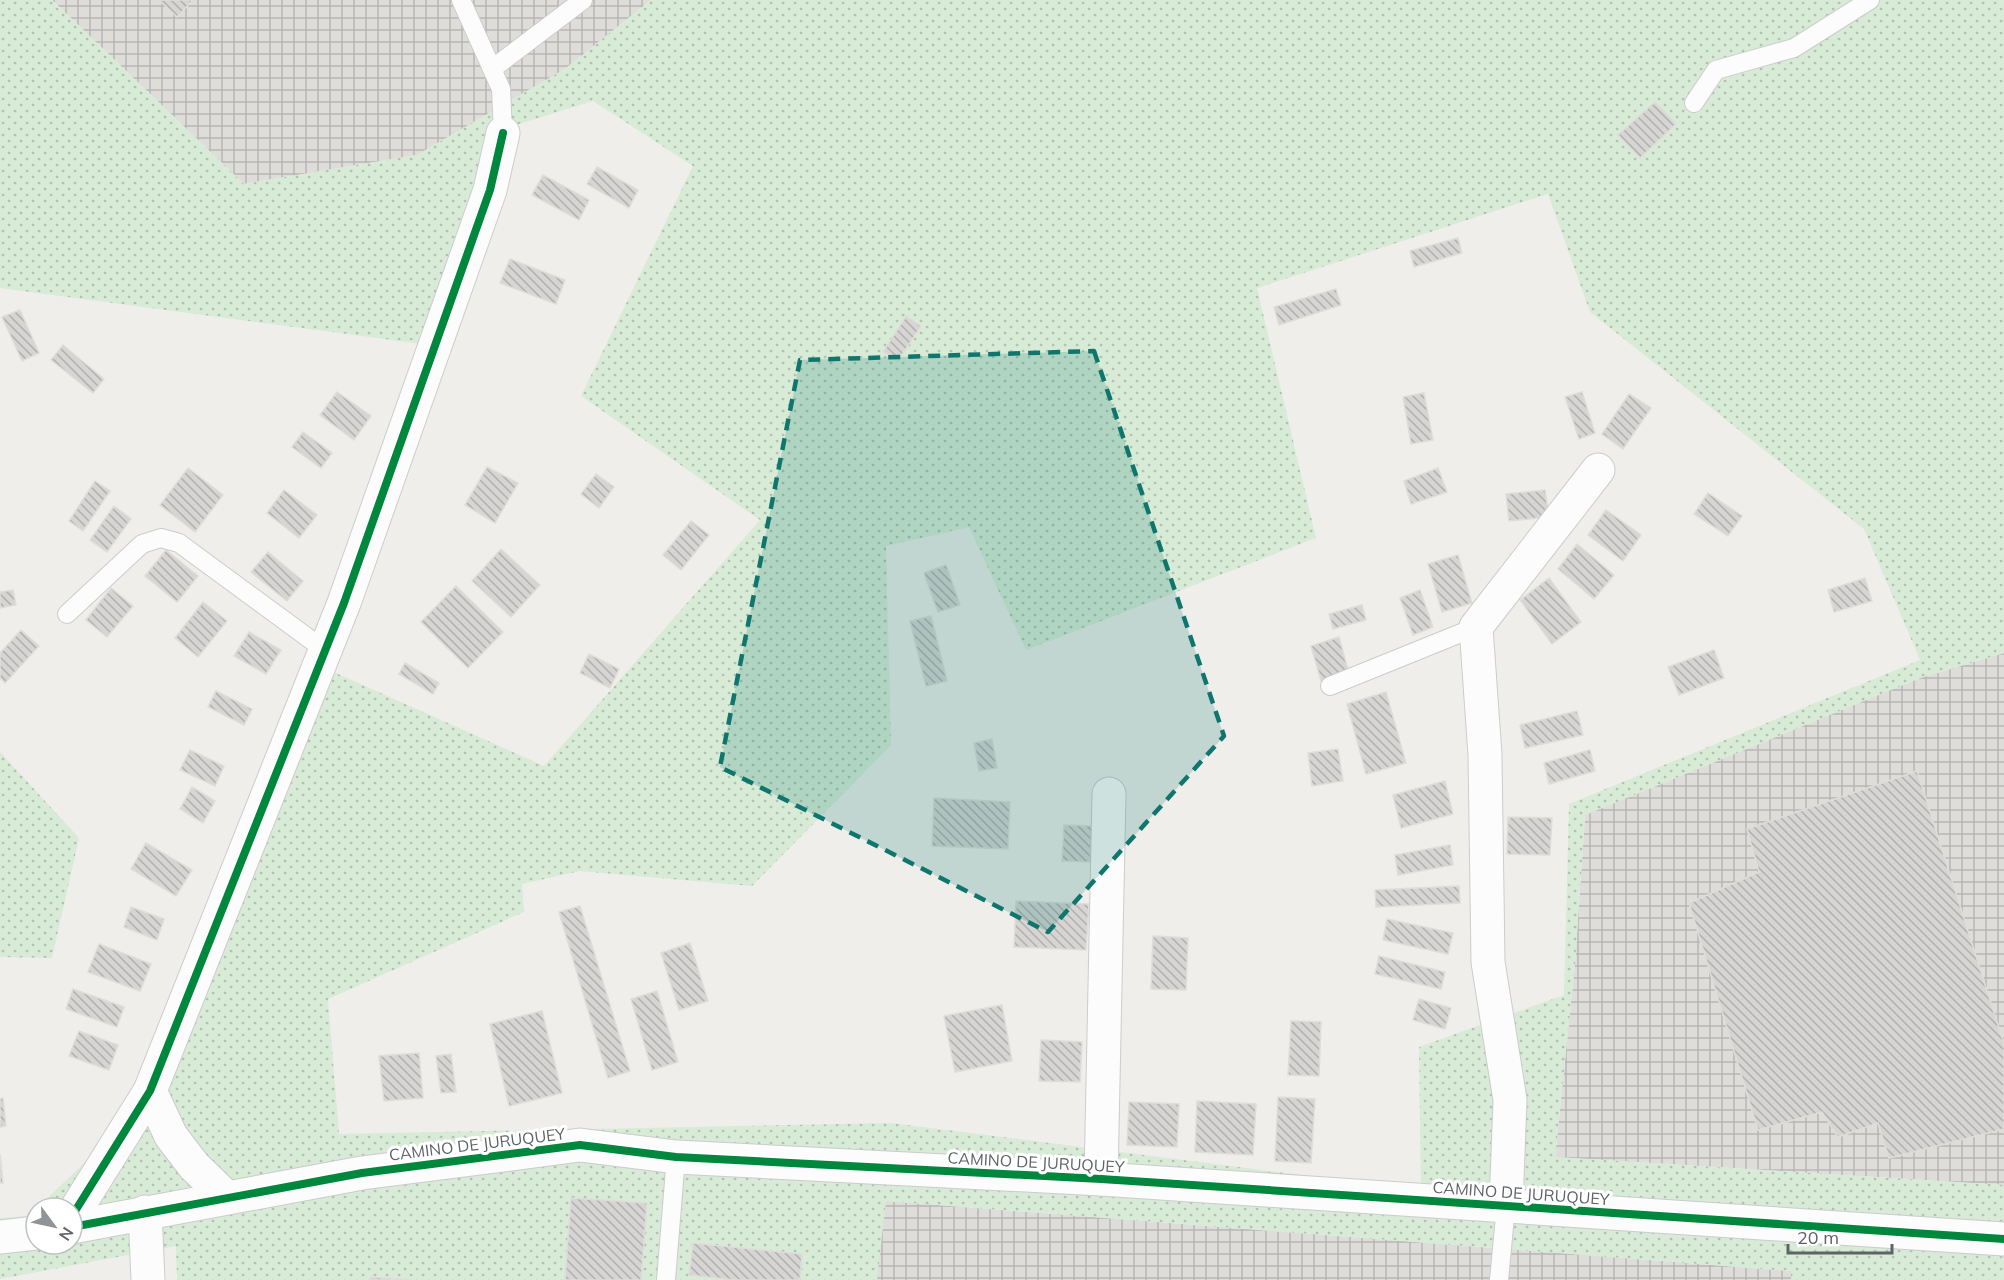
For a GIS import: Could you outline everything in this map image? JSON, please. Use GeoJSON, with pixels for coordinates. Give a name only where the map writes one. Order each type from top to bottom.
{"type":"FeatureCollection","features":[{"type":"Feature","properties":{"kind":"street"},"geometry":{"type":"LineString","coordinates":[[84,1197],[150,1091],[326,651],[490,190],[503,132]]}},
{"type":"Feature","properties":{"kind":"street"},"geometry":{"type":"LineString","coordinates":[[1506,1206],[1510,1100],[1488,962],[1485,755],[1476,627],[1598,470]]}},
{"type":"Feature","properties":{"kind":"street"},"geometry":{"type":"LineString","coordinates":[[1101,1179],[1109,794]]}},
{"type":"Feature","properties":{"kind":"street"},"geometry":{"type":"LineString","coordinates":[[150,1091],[171,1136],[194,1166],[226,1197]]}},
{"type":"Feature","properties":{"kind":"street","name":"CAMINO DE JURUQUEY"},"geometry":{"type":"LineString","coordinates":[[84,1225],[362,1173],[580,1145],[675,1157],[1101,1179],[2004,1239]]}},
{"type":"Feature","properties":{"kind":"street"},"geometry":{"type":"LineString","coordinates":[[145,1212],[148,1280]]}},
{"type":"Feature","properties":{"kind":"street"},"geometry":{"type":"LineString","coordinates":[[0,1237],[24,1234]]}},
{"type":"Feature","properties":{"kind":"lane"},"geometry":{"type":"LineString","coordinates":[[461,0],[501,89],[503,132]]}},
{"type":"Feature","properties":{"kind":"lane"},"geometry":{"type":"LineString","coordinates":[[492,69],[583,0]]}},
{"type":"Feature","properties":{"kind":"lane"},"geometry":{"type":"LineString","coordinates":[[1694,103],[1716,69],[1794,48],[1870,0]]}},
{"type":"Feature","properties":{"kind":"lane"},"geometry":{"type":"LineString","coordinates":[[68,614],[142,544],[161,538],[179,543],[326,651]]}},
{"type":"Feature","properties":{"kind":"lane"},"geometry":{"type":"LineString","coordinates":[[1330,686],[1476,627]]}},
{"type":"Feature","properties":{"kind":"lane"},"geometry":{"type":"LineString","coordinates":[[666,1280],[675,1157]]}},
{"type":"Feature","properties":{"kind":"lane"},"geometry":{"type":"LineString","coordinates":[[1499,1280],[1506,1206]]}},
{"type":"Feature","properties":{"kind":"highlighted area"},"geometry":{"type":"Polygon","coordinates":[[[1094,351],[1224,736],[1048,932],[720,767],[800,360],[1094,351]]]}},
{"type":"Feature","properties":{"kind":"shaded area"},"geometry":{"type":"Polygon","coordinates":[[[52,0],[651,0],[565,69],[417,155],[244,184],[52,0]]]}},
{"type":"Feature","properties":{"kind":"shaded area"},"geometry":{"type":"Polygon","coordinates":[[[2004,653],[2004,1185],[1555,1157],[1575,964],[1585,815],[1920,678],[2004,653]]]}},
{"type":"Feature","properties":{"kind":"shaded area"},"geometry":{"type":"Polygon","coordinates":[[[885,1201],[1791,1271],[1791,1280],[177,1280],[885,1201]]]}},
{"type":"Feature","properties":{"kind":"green space"},"geometry":{"type":"Polygon","coordinates":[[[0,0],[52,0],[244,184],[417,155],[565,69],[651,0],[2004,0],[2004,653],[1920,678],[1585,815],[1575,964],[1555,1157],[2004,1185],[2004,1280],[1791,1280],[1791,1271],[886,1201],[877,1280],[177,1280],[176,1246],[0,1279],[0,1218],[24,1216],[24,1256],[84,1256],[84,1196],[50,1196],[162,1089],[329,670],[544,766],[760,520],[581,396],[693,166],[593,101],[500,130],[430,345],[0,288],[0,0]],[[1548,194],[1257,288],[1316,538],[1026,650],[969,527],[886,546],[891,745],[752,886],[580,871],[522,884],[524,912],[328,999],[339,1134],[891,1123],[1421,1190],[1419,1047],[1564,995],[1569,804],[1920,660],[1864,529],[1590,312],[1548,194]]]}},
{"type":"Feature","properties":{"kind":"green space"},"geometry":{"type":"Polygon","coordinates":[[[0,752],[79,838],[52,958],[0,957],[0,752]]]}},
{"type":"Feature","properties":{"kind":"building"},"geometry":{"type":"Polygon","coordinates":[[[159,0],[193,0],[177,17],[159,0]]]}},
{"type":"Feature","properties":{"kind":"building"},"geometry":{"type":"Polygon","coordinates":[[[1655,102],[1676,124],[1640,158],[1618,135],[1655,102]]]}},
{"type":"Feature","properties":{"kind":"building"},"geometry":{"type":"Polygon","coordinates":[[[597,167],[638,190],[629,208],[587,184],[597,167]]]}},
{"type":"Feature","properties":{"kind":"building"},"geometry":{"type":"Polygon","coordinates":[[[543,175],[589,200],[579,220],[532,195],[543,175]]]}},
{"type":"Feature","properties":{"kind":"building"},"geometry":{"type":"Polygon","coordinates":[[[1458,238],[1462,253],[1414,267],[1410,251],[1458,238]]]}},
{"type":"Feature","properties":{"kind":"building"},"geometry":{"type":"Polygon","coordinates":[[[510,259],[565,280],[556,304],[500,283],[510,259]]]}},
{"type":"Feature","properties":{"kind":"building"},"geometry":{"type":"Polygon","coordinates":[[[1336,289],[1341,305],[1279,325],[1274,307],[1336,289]]]}},
{"type":"Feature","properties":{"kind":"building"},"geometry":{"type":"Polygon","coordinates":[[[20,310],[39,353],[22,361],[2,317],[20,310]]]}},
{"type":"Feature","properties":{"kind":"building"},"geometry":{"type":"Polygon","coordinates":[[[906,316],[921,326],[898,361],[883,352],[906,316]]]}},
{"type":"Feature","properties":{"kind":"building"},"geometry":{"type":"Polygon","coordinates":[[[63,345],[104,379],[93,393],[51,360],[63,345]]]}},
{"type":"Feature","properties":{"kind":"building"},"geometry":{"type":"Polygon","coordinates":[[[337,392],[371,416],[354,440],[320,415],[337,392]]]}},
{"type":"Feature","properties":{"kind":"building"},"geometry":{"type":"Polygon","coordinates":[[[1582,392],[1595,433],[1579,439],[1565,397],[1582,392]]]}},
{"type":"Feature","properties":{"kind":"building"},"geometry":{"type":"Polygon","coordinates":[[[1424,393],[1433,440],[1411,444],[1403,397],[1424,393]]]}},
{"type":"Feature","properties":{"kind":"building"},"geometry":{"type":"Polygon","coordinates":[[[1629,394],[1651,408],[1623,449],[1602,434],[1629,394]]]}},
{"type":"Feature","properties":{"kind":"building"},"geometry":{"type":"Polygon","coordinates":[[[303,432],[332,453],[321,468],[292,447],[303,432]]]}},
{"type":"Feature","properties":{"kind":"building"},"geometry":{"type":"Polygon","coordinates":[[[487,467],[518,483],[495,523],[465,505],[487,467]]]}},
{"type":"Feature","properties":{"kind":"building"},"geometry":{"type":"Polygon","coordinates":[[[188,468],[223,495],[195,532],[160,505],[188,468]]]}},
{"type":"Feature","properties":{"kind":"building"},"geometry":{"type":"Polygon","coordinates":[[[1438,468],[1447,492],[1411,504],[1404,481],[1438,468]]]}},
{"type":"Feature","properties":{"kind":"building"},"geometry":{"type":"Polygon","coordinates":[[[596,474],[614,487],[599,508],[581,494],[596,474]]]}},
{"type":"Feature","properties":{"kind":"building"},"geometry":{"type":"Polygon","coordinates":[[[95,481],[110,491],[83,531],[69,521],[95,481]]]}},
{"type":"Feature","properties":{"kind":"building"},"geometry":{"type":"Polygon","coordinates":[[[284,490],[317,515],[299,538],[267,513],[284,490]]]}},
{"type":"Feature","properties":{"kind":"building"},"geometry":{"type":"Polygon","coordinates":[[[1545,490],[1549,517],[1509,521],[1506,494],[1545,490]]]}},
{"type":"Feature","properties":{"kind":"building"},"geometry":{"type":"Polygon","coordinates":[[[1708,493],[1742,516],[1728,536],[1694,514],[1708,493]]]}},
{"type":"Feature","properties":{"kind":"building"},"geometry":{"type":"Polygon","coordinates":[[[114,506],[131,519],[107,552],[90,540],[114,506]]]}},
{"type":"Feature","properties":{"kind":"building"},"geometry":{"type":"Polygon","coordinates":[[[1606,510],[1641,535],[1623,561],[1588,535],[1606,510]]]}},
{"type":"Feature","properties":{"kind":"building"},"geometry":{"type":"Polygon","coordinates":[[[691,521],[709,535],[681,570],[663,555],[691,521]]]}},
{"type":"Feature","properties":{"kind":"building"},"geometry":{"type":"Polygon","coordinates":[[[1577,544],[1614,575],[1594,599],[1558,569],[1577,544]]]}},
{"type":"Feature","properties":{"kind":"building"},"geometry":{"type":"Polygon","coordinates":[[[501,549],[540,585],[511,617],[472,581],[501,549]]]}},
{"type":"Feature","properties":{"kind":"building"},"geometry":{"type":"Polygon","coordinates":[[[166,550],[198,576],[177,602],[145,576],[166,550]]]}},
{"type":"Feature","properties":{"kind":"building"},"geometry":{"type":"Polygon","coordinates":[[[268,552],[303,581],[287,601],[251,572],[268,552]]]}},
{"type":"Feature","properties":{"kind":"building"},"geometry":{"type":"Polygon","coordinates":[[[1458,555],[1472,603],[1442,612],[1428,564],[1458,555]]]}},
{"type":"Feature","properties":{"kind":"building"},"geometry":{"type":"Polygon","coordinates":[[[946,565],[960,605],[938,612],[924,573],[946,565]]]}},
{"type":"Feature","properties":{"kind":"building"},"geometry":{"type":"Polygon","coordinates":[[[1549,578],[1581,622],[1552,644],[1520,600],[1549,578]]]}},
{"type":"Feature","properties":{"kind":"building"},"geometry":{"type":"Polygon","coordinates":[[[1865,578],[1872,601],[1834,612],[1828,590],[1865,578]]]}},
{"type":"Feature","properties":{"kind":"building"},"geometry":{"type":"Polygon","coordinates":[[[456,586],[503,632],[468,668],[421,622],[456,586]]]}},
{"type":"Feature","properties":{"kind":"building"},"geometry":{"type":"Polygon","coordinates":[[[111,588],[133,606],[107,637],[86,620],[111,588]]]}},
{"type":"Feature","properties":{"kind":"building"},"geometry":{"type":"Polygon","coordinates":[[[13,590],[16,605],[0,608],[0,592],[13,590]]]}},
{"type":"Feature","properties":{"kind":"building"},"geometry":{"type":"Polygon","coordinates":[[[1420,590],[1433,627],[1413,635],[1400,598],[1420,590]]]}},
{"type":"Feature","properties":{"kind":"building"},"geometry":{"type":"Polygon","coordinates":[[[203,602],[227,621],[198,657],[175,638],[203,602]]]}},
{"type":"Feature","properties":{"kind":"building"},"geometry":{"type":"Polygon","coordinates":[[[1362,605],[1366,620],[1333,629],[1329,614],[1362,605]]]}},
{"type":"Feature","properties":{"kind":"building"},"geometry":{"type":"Polygon","coordinates":[[[931,616],[947,681],[926,686],[910,621],[931,616]]]}},
{"type":"Feature","properties":{"kind":"building"},"geometry":{"type":"Polygon","coordinates":[[[21,630],[39,646],[5,683],[0,678],[0,653],[21,630]]]}},
{"type":"Feature","properties":{"kind":"building"},"geometry":{"type":"Polygon","coordinates":[[[249,632],[281,650],[266,674],[234,656],[249,632]]]}},
{"type":"Feature","properties":{"kind":"building"},"geometry":{"type":"Polygon","coordinates":[[[1339,637],[1349,673],[1321,681],[1311,646],[1339,637]]]}},
{"type":"Feature","properties":{"kind":"building"},"geometry":{"type":"Polygon","coordinates":[[[1714,650],[1724,678],[1679,695],[1668,667],[1714,650]]]}},
{"type":"Feature","properties":{"kind":"building"},"geometry":{"type":"Polygon","coordinates":[[[589,654],[619,669],[610,688],[580,673],[589,654]]]}},
{"type":"Feature","properties":{"kind":"building"},"geometry":{"type":"Polygon","coordinates":[[[405,663],[439,683],[433,694],[399,674],[405,663]]]}},
{"type":"Feature","properties":{"kind":"building"},"geometry":{"type":"Polygon","coordinates":[[[216,691],[252,709],[244,725],[208,707],[216,691]]]}},
{"type":"Feature","properties":{"kind":"building"},"geometry":{"type":"Polygon","coordinates":[[[1386,692],[1406,763],[1366,774],[1347,704],[1386,692]]]}},
{"type":"Feature","properties":{"kind":"building"},"geometry":{"type":"Polygon","coordinates":[[[1577,711],[1583,735],[1525,748],[1520,725],[1577,711]]]}},
{"type":"Feature","properties":{"kind":"building"},"geometry":{"type":"Polygon","coordinates":[[[992,739],[997,768],[979,771],[974,743],[992,739]]]}},
{"type":"Feature","properties":{"kind":"building"},"geometry":{"type":"Polygon","coordinates":[[[1338,749],[1343,781],[1312,786],[1308,753],[1338,749]]]}},
{"type":"Feature","properties":{"kind":"building"},"geometry":{"type":"Polygon","coordinates":[[[190,750],[224,766],[215,786],[180,770],[190,750]]]}},
{"type":"Feature","properties":{"kind":"building"},"geometry":{"type":"Polygon","coordinates":[[[1590,750],[1595,771],[1549,784],[1544,763],[1590,750]]]}},
{"type":"Feature","properties":{"kind":"building"},"geometry":{"type":"Polygon","coordinates":[[[1917,771],[2004,1044],[2004,1129],[1889,1158],[1878,1123],[1838,1137],[1822,1112],[1758,1130],[1689,903],[1759,872],[1747,829],[1917,771]]]}},
{"type":"Feature","properties":{"kind":"building"},"geometry":{"type":"Polygon","coordinates":[[[1445,781],[1453,814],[1401,828],[1393,795],[1445,781]]]}},
{"type":"Feature","properties":{"kind":"building"},"geometry":{"type":"Polygon","coordinates":[[[192,787],[215,801],[203,823],[180,809],[192,787]]]}},
{"type":"Feature","properties":{"kind":"building"},"geometry":{"type":"Polygon","coordinates":[[[934,798],[1010,802],[1008,849],[932,846],[934,798]]]}},
{"type":"Feature","properties":{"kind":"building"},"geometry":{"type":"Polygon","coordinates":[[[1508,817],[1552,818],[1550,855],[1507,854],[1508,817]]]}},
{"type":"Feature","properties":{"kind":"building"},"geometry":{"type":"Polygon","coordinates":[[[1064,825],[1092,826],[1090,862],[1062,861],[1064,825]]]}},
{"type":"Feature","properties":{"kind":"building"},"geometry":{"type":"Polygon","coordinates":[[[146,843],[192,870],[176,896],[131,869],[146,843]]]}},
{"type":"Feature","properties":{"kind":"building"},"geometry":{"type":"Polygon","coordinates":[[[1450,845],[1453,865],[1398,875],[1395,855],[1450,845]]]}},
{"type":"Feature","properties":{"kind":"building"},"geometry":{"type":"Polygon","coordinates":[[[1459,886],[1460,903],[1376,907],[1375,890],[1459,886]]]}},
{"type":"Feature","properties":{"kind":"building"},"geometry":{"type":"Polygon","coordinates":[[[1016,901],[1089,904],[1086,950],[1014,947],[1016,901]]]}},
{"type":"Feature","properties":{"kind":"building"},"geometry":{"type":"Polygon","coordinates":[[[580,906],[630,1071],[608,1078],[559,912],[580,906]]]}},
{"type":"Feature","properties":{"kind":"building"},"geometry":{"type":"Polygon","coordinates":[[[131,907],[164,919],[157,940],[124,927],[131,907]]]}},
{"type":"Feature","properties":{"kind":"building"},"geometry":{"type":"Polygon","coordinates":[[[1387,919],[1453,933],[1448,954],[1383,940],[1387,919]]]}},
{"type":"Feature","properties":{"kind":"building"},"geometry":{"type":"Polygon","coordinates":[[[1153,936],[1188,938],[1186,990],[1151,989],[1153,936]]]}},
{"type":"Feature","properties":{"kind":"building"},"geometry":{"type":"Polygon","coordinates":[[[690,943],[708,1001],[679,1010],[661,953],[690,943]]]}},
{"type":"Feature","properties":{"kind":"building"},"geometry":{"type":"Polygon","coordinates":[[[99,944],[151,964],[140,991],[88,972],[99,944]]]}},
{"type":"Feature","properties":{"kind":"building"},"geometry":{"type":"Polygon","coordinates":[[[1379,956],[1445,972],[1441,989],[1375,974],[1379,956]]]}},
{"type":"Feature","properties":{"kind":"building"},"geometry":{"type":"Polygon","coordinates":[[[73,989],[124,1007],[117,1027],[66,1009],[73,989]]]}},
{"type":"Feature","properties":{"kind":"building"},"geometry":{"type":"Polygon","coordinates":[[[657,991],[678,1062],[652,1070],[631,999],[657,991]]]}},
{"type":"Feature","properties":{"kind":"building"},"geometry":{"type":"Polygon","coordinates":[[[1419,999],[1451,1008],[1445,1029],[1413,1020],[1419,999]]]}},
{"type":"Feature","properties":{"kind":"building"},"geometry":{"type":"Polygon","coordinates":[[[1002,1005],[1012,1061],[955,1072],[944,1016],[1002,1005]]]}},
{"type":"Feature","properties":{"kind":"building"},"geometry":{"type":"Polygon","coordinates":[[[542,1011],[562,1093],[509,1106],[490,1024],[542,1011]]]}},
{"type":"Feature","properties":{"kind":"building"},"geometry":{"type":"Polygon","coordinates":[[[1291,1021],[1321,1022],[1319,1076],[1288,1075],[1291,1021]]]}},
{"type":"Feature","properties":{"kind":"building"},"geometry":{"type":"Polygon","coordinates":[[[79,1031],[118,1045],[109,1070],[69,1056],[79,1031]]]}},
{"type":"Feature","properties":{"kind":"building"},"geometry":{"type":"Polygon","coordinates":[[[1041,1040],[1082,1042],[1080,1082],[1039,1081],[1041,1040]]]}},
{"type":"Feature","properties":{"kind":"building"},"geometry":{"type":"Polygon","coordinates":[[[419,1053],[423,1098],[384,1101],[379,1056],[419,1053]]]}},
{"type":"Feature","properties":{"kind":"building"},"geometry":{"type":"Polygon","coordinates":[[[451,1054],[456,1092],[441,1093],[436,1056],[451,1054]]]}},
{"type":"Feature","properties":{"kind":"building"},"geometry":{"type":"Polygon","coordinates":[[[1278,1097],[1315,1099],[1311,1163],[1275,1161],[1278,1097]]]}},
{"type":"Feature","properties":{"kind":"building"},"geometry":{"type":"Polygon","coordinates":[[[3,1098],[6,1126],[0,1127],[0,1099],[3,1098]]]}},
{"type":"Feature","properties":{"kind":"building"},"geometry":{"type":"Polygon","coordinates":[[[1197,1101],[1256,1104],[1253,1155],[1195,1152],[1197,1101]]]}},
{"type":"Feature","properties":{"kind":"building"},"geometry":{"type":"Polygon","coordinates":[[[1129,1102],[1179,1104],[1177,1147],[1127,1145],[1129,1102]]]}},
{"type":"Feature","properties":{"kind":"building"},"geometry":{"type":"Polygon","coordinates":[[[0,1154],[3,1183],[0,1183],[0,1154]]]}},
{"type":"Feature","properties":{"kind":"building"},"geometry":{"type":"Polygon","coordinates":[[[571,1198],[647,1203],[641,1280],[565,1280],[571,1198]]]}},
{"type":"Feature","properties":{"kind":"building"},"geometry":{"type":"Polygon","coordinates":[[[693,1243],[802,1254],[800,1280],[734,1280],[689,1275],[693,1243]]]}},
{"type":"Feature","properties":{"kind":"building"},"geometry":{"type":"Polygon","coordinates":[[[371,1277],[412,1280],[370,1280],[371,1277]]]}},
{"type":"Feature","properties":{"kind":"cycle path"},"geometry":{"type":"LineString","coordinates":[[84,1197],[150,1091],[344,603],[490,190],[503,133]]}},
{"type":"Feature","properties":{"kind":"cycle path"},"geometry":{"type":"LineString","coordinates":[[84,1225],[362,1173],[580,1145],[676,1157],[1101,1179],[2004,1239]]}}]}
